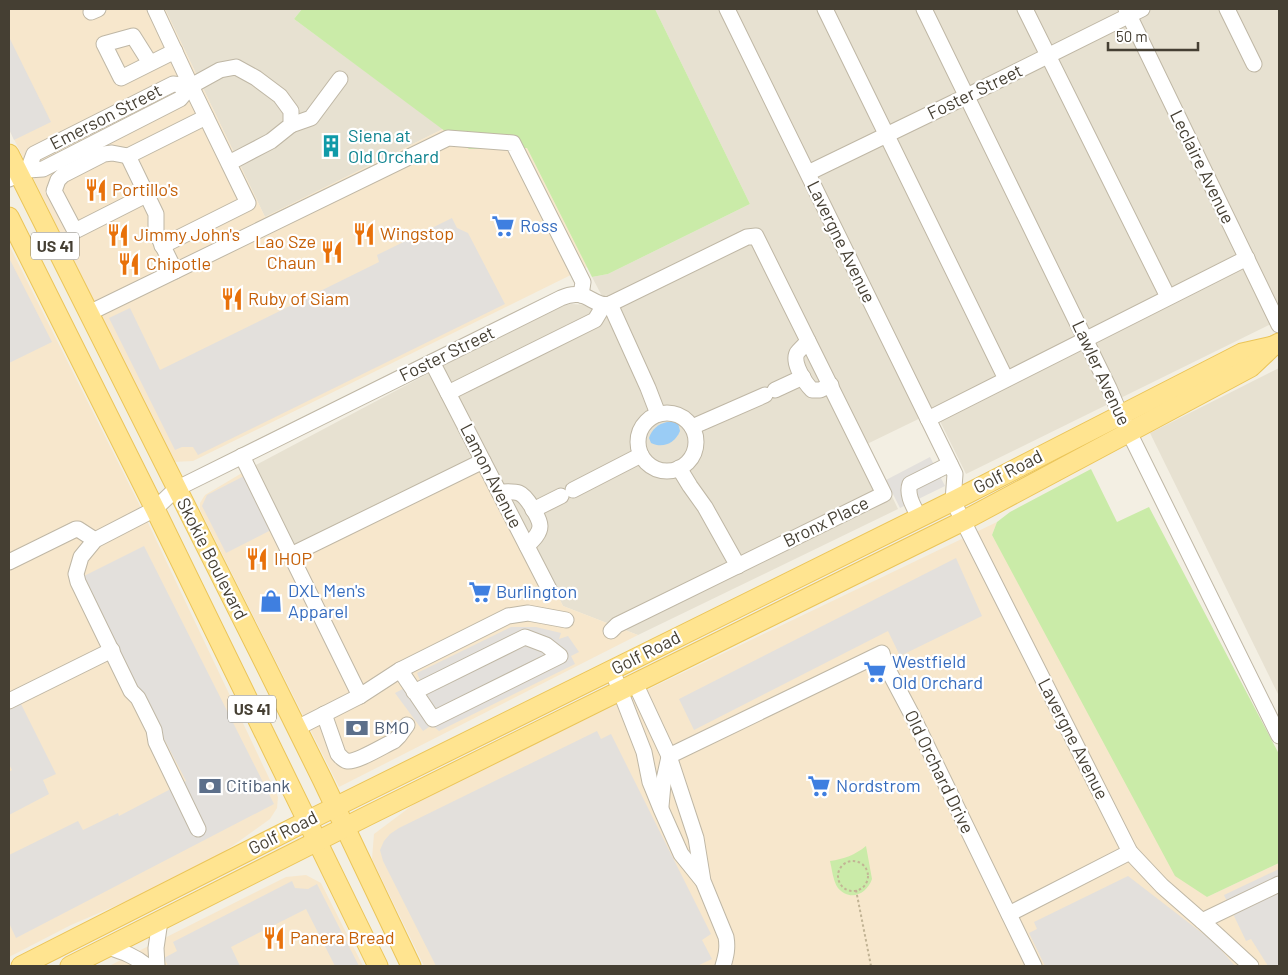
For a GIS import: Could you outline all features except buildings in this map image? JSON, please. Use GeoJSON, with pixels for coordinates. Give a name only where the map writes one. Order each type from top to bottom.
{"type":"FeatureCollection","features":[{"type":"Feature","properties":{"kind":"main road","name":"Skokie Boulevard"},"geometry":{"type":"LineString","coordinates":[[9,154],[296,728],[411,966]]}},
{"type":"Feature","properties":{"kind":"main road","name":"Skokie Boulevard"},"geometry":{"type":"LineString","coordinates":[[9,217],[155,509],[378,966]]}},
{"type":"Feature","properties":{"kind":"main road","name":"Golf Road"},"geometry":{"type":"LineString","coordinates":[[20,966],[335,807],[953,501],[1242,352],[1276,345]]}},
{"type":"Feature","properties":{"kind":"main road","name":"Golf Road"},"geometry":{"type":"LineString","coordinates":[[70,966],[345,827],[963,521],[1251,367],[1276,345]]}},
{"type":"Feature","properties":{"kind":"street"},"geometry":{"type":"LineString","coordinates":[[155,9],[248,203],[162,246]]}},
{"type":"Feature","properties":{"kind":"street","name":"Lavergne Avenue"},"geometry":{"type":"LineString","coordinates":[[727,9],[953,469]]}},
{"type":"Feature","properties":{"kind":"street"},"geometry":{"type":"LineString","coordinates":[[825,9],[1006,379]]}},
{"type":"Feature","properties":{"kind":"street","name":"Lawler Avenue"},"geometry":{"type":"LineString","coordinates":[[924,9],[1086,340],[1120,414],[1279,736]]}},
{"type":"Feature","properties":{"kind":"street"},"geometry":{"type":"LineString","coordinates":[[1024,9],[1168,297]]}},
{"type":"Feature","properties":{"kind":"street"},"geometry":{"type":"LineString","coordinates":[[1227,9],[1254,64]]}},
{"type":"Feature","properties":{"kind":"street","name":"Foster Street"},"geometry":{"type":"LineString","coordinates":[[808,174],[1047,56],[1132,11]]}},
{"type":"Feature","properties":{"kind":"street","name":"Leclaire Avenue"},"geometry":{"type":"LineString","coordinates":[[1132,11],[1279,325]]}},
{"type":"Feature","properties":{"kind":"street"},"geometry":{"type":"LineString","coordinates":[[150,63],[174,51]]}},
{"type":"Feature","properties":{"kind":"street"},"geometry":{"type":"LineString","coordinates":[[191,86],[220,70],[236,67],[256,78],[280,96],[291,111],[291,125]]}},
{"type":"Feature","properties":{"kind":"street"},"geometry":{"type":"LineString","coordinates":[[229,163],[265,153],[271,142],[291,125],[312,118],[340,79]]}},
{"type":"Feature","properties":{"kind":"street","name":"Emerson Street"},"geometry":{"type":"LineString","coordinates":[[18,175],[34,154],[87,126],[173,84],[191,86]]}},
{"type":"Feature","properties":{"kind":"street","name":"Emerson Street"},"geometry":{"type":"LineString","coordinates":[[18,175],[43,169],[180,99],[191,86]]}},
{"type":"Feature","properties":{"kind":"street"},"geometry":{"type":"LineString","coordinates":[[146,195],[75,231],[54,190],[58,180],[63,175],[104,154],[112,153],[128,156],[206,117]]}},
{"type":"Feature","properties":{"kind":"street"},"geometry":{"type":"LineString","coordinates":[[87,126],[95,142]]}},
{"type":"Feature","properties":{"kind":"street"},"geometry":{"type":"LineString","coordinates":[[89,313],[448,138],[514,143],[584,282],[581,295],[607,305],[648,388],[658,414]]}},
{"type":"Feature","properties":{"kind":"street"},"geometry":{"type":"LineString","coordinates":[[128,156],[156,214],[156,232],[175,271]]}},
{"type":"Feature","properties":{"kind":"street","name":"Bronx Place"},"geometry":{"type":"LineString","coordinates":[[607,305],[747,237],[756,236],[884,494],[617,625],[610,631]]}},
{"type":"Feature","properties":{"kind":"street"},"geometry":{"type":"LineString","coordinates":[[928,419],[1247,258]]}},
{"type":"Feature","properties":{"kind":"street","name":"Foster Street"},"geometry":{"type":"LineString","coordinates":[[95,540],[155,509],[176,489],[568,294],[575,293],[581,295]]}},
{"type":"Feature","properties":{"kind":"street"},"geometry":{"type":"LineString","coordinates":[[448,393],[595,320],[607,305]]}},
{"type":"Feature","properties":{"kind":"street"},"geometry":{"type":"LineString","coordinates":[[808,341],[797,354],[795,361],[806,383],[812,390],[820,390],[831,385]]}},
{"type":"Feature","properties":{"kind":"street","name":"Lamon Avenue"},"geometry":{"type":"LineString","coordinates":[[432,362],[550,591]]}},
{"type":"Feature","properties":{"kind":"street"},"geometry":{"type":"LineString","coordinates":[[692,427],[803,377]]}},
{"type":"Feature","properties":{"kind":"street"},"geometry":{"type":"LineString","coordinates":[[666,412],[681,416],[688,421],[696,434],[695,450],[686,464],[679,468],[671,470],[654,468],[641,455],[638,447],[640,431],[650,417],[658,414],[666,412]]}},
{"type":"Feature","properties":{"kind":"street"},"geometry":{"type":"LineString","coordinates":[[533,510],[641,455]]}},
{"type":"Feature","properties":{"kind":"street"},"geometry":{"type":"LineString","coordinates":[[242,456],[360,696]]}},
{"type":"Feature","properties":{"kind":"street"},"geometry":{"type":"LineString","coordinates":[[291,555],[483,461]]}},
{"type":"Feature","properties":{"kind":"street"},"geometry":{"type":"LineString","coordinates":[[679,468],[705,507],[738,566]]}},
{"type":"Feature","properties":{"kind":"street"},"geometry":{"type":"LineString","coordinates":[[953,469],[962,478],[983,485]]}},
{"type":"Feature","properties":{"kind":"street"},"geometry":{"type":"LineString","coordinates":[[953,469],[953,501]]}},
{"type":"Feature","properties":{"kind":"street"},"geometry":{"type":"LineString","coordinates":[[919,517],[909,494],[910,484],[953,469]]}},
{"type":"Feature","properties":{"kind":"street"},"geometry":{"type":"LineString","coordinates":[[499,492],[519,493],[527,498],[540,526],[538,534],[527,546]]}},
{"type":"Feature","properties":{"kind":"street","name":"Lavergne Avenue"},"geometry":{"type":"LineString","coordinates":[[953,501],[1130,852],[1162,886],[1251,966]]}},
{"type":"Feature","properties":{"kind":"street"},"geometry":{"type":"LineString","coordinates":[[9,562],[76,529],[95,540],[82,558],[76,574],[78,582],[131,691],[138,698],[154,730],[156,742],[198,829]]}},
{"type":"Feature","properties":{"kind":"street"},"geometry":{"type":"LineString","coordinates":[[296,728],[360,696],[400,670],[508,616],[528,613],[566,620]]}},
{"type":"Feature","properties":{"kind":"street"},"geometry":{"type":"LineString","coordinates":[[525,637],[528,613]]}},
{"type":"Feature","properties":{"kind":"street"},"geometry":{"type":"LineString","coordinates":[[400,670],[414,692],[433,719],[560,656],[546,645],[525,637],[414,692]]}},
{"type":"Feature","properties":{"kind":"street"},"geometry":{"type":"LineString","coordinates":[[9,701],[112,650]]}},
{"type":"Feature","properties":{"kind":"street","name":"Old Orchard Drive"},"geometry":{"type":"LineString","coordinates":[[669,756],[882,653],[885,664],[1034,966]]}},
{"type":"Feature","properties":{"kind":"street"},"geometry":{"type":"LineString","coordinates":[[612,670],[628,687],[669,756],[696,838],[703,881],[726,937],[726,957],[723,966]]}},
{"type":"Feature","properties":{"kind":"street"},"geometry":{"type":"LineString","coordinates":[[628,687],[650,782],[681,854],[703,881]]}},
{"type":"Feature","properties":{"kind":"street"},"geometry":{"type":"LineString","coordinates":[[324,714],[338,754],[342,759],[349,762],[394,740],[407,725]]}},
{"type":"Feature","properties":{"kind":"street"},"geometry":{"type":"LineString","coordinates":[[661,809],[663,784],[669,756]]}},
{"type":"Feature","properties":{"kind":"street"},"geometry":{"type":"LineString","coordinates":[[1009,914],[1130,852]]}},
{"type":"Feature","properties":{"kind":"street"},"geometry":{"type":"LineString","coordinates":[[1202,921],[1279,884]]}},
{"type":"Feature","properties":{"kind":"street"},"geometry":{"type":"LineString","coordinates":[[157,966],[156,948],[160,921]]}},
{"type":"Feature","properties":{"kind":"street"},"geometry":{"type":"LineString","coordinates":[[108,947],[128,953],[147,966]]}},
{"type":"Feature","properties":{"kind":"path"},"geometry":{"type":"LineString","coordinates":[[853,860],[858,861],[866,868],[868,873],[866,883],[863,887],[856,890],[844,889],[837,877],[840,868],[848,861],[853,860]]}},
{"type":"Feature","properties":{"kind":"path"},"geometry":{"type":"LineString","coordinates":[[856,890],[871,966]]}},
{"type":"Feature","properties":{"kind":"shaded area"},"geometry":{"type":"Polygon","coordinates":[[[9,9],[165,9],[265,217],[443,129],[469,149],[527,148],[587,267],[193,461],[173,462],[9,129],[9,9]]]}},
{"type":"Feature","properties":{"kind":"shaded area","name":"Siena at Old Orchard"},"geometry":{"type":"Polygon","coordinates":[[[165,9],[302,9],[294,19],[443,129],[265,217],[165,9]]]}},
{"type":"Feature","properties":{"kind":"shaded area"},"geometry":{"type":"Polygon","coordinates":[[[655,9],[1279,9],[1279,320],[966,474],[935,411],[867,444],[898,509],[638,635],[563,606],[487,453],[295,553],[252,467],[448,363],[560,307],[571,304],[590,305],[603,298],[592,277],[608,274],[750,204],[655,9]]]}},
{"type":"Feature","properties":{"kind":"shaded area"},"geometry":{"type":"Polygon","coordinates":[[[9,37],[51,122],[14,140],[9,129],[9,37]]]}},
{"type":"Feature","properties":{"kind":"shaded area"},"geometry":{"type":"Polygon","coordinates":[[[452,218],[457,228],[468,233],[505,304],[198,455],[193,447],[182,447],[175,450],[109,318],[130,308],[160,370],[379,262],[377,255],[452,218]]]}},
{"type":"Feature","properties":{"kind":"shaded area"},"geometry":{"type":"Polygon","coordinates":[[[9,245],[140,506],[278,797],[277,808],[270,819],[201,867],[71,925],[9,957],[9,245]]]}},
{"type":"Feature","properties":{"kind":"shaded area"},"geometry":{"type":"Polygon","coordinates":[[[9,258],[52,342],[9,363],[9,258]]]}},
{"type":"Feature","properties":{"kind":"shaded area"},"geometry":{"type":"Polygon","coordinates":[[[1279,368],[1279,696],[1150,433],[1279,368]]]}},
{"type":"Feature","properties":{"kind":"shaded area"},"geometry":{"type":"Polygon","coordinates":[[[487,453],[563,606],[638,635],[339,787],[200,510],[200,503],[205,495],[252,467],[295,552],[487,453]]]}},
{"type":"Feature","properties":{"kind":"shaded area"},"geometry":{"type":"Polygon","coordinates":[[[930,457],[945,486],[900,508],[886,480],[930,457]]]}},
{"type":"Feature","properties":{"kind":"shaded area"},"geometry":{"type":"Polygon","coordinates":[[[246,475],[273,529],[226,553],[202,506],[207,495],[246,475]]]}},
{"type":"Feature","properties":{"kind":"shaded area","name":"Westfield Old Orchard"},"geometry":{"type":"Polygon","coordinates":[[[997,522],[992,535],[1207,897],[1279,863],[1279,966],[424,966],[372,859],[374,834],[422,798],[997,522]]]}},
{"type":"Feature","properties":{"kind":"shaded area"},"geometry":{"type":"Polygon","coordinates":[[[144,546],[274,804],[16,938],[9,923],[9,855],[78,821],[83,830],[118,813],[119,816],[186,781],[80,578],[144,546]]]}},
{"type":"Feature","properties":{"kind":"shaded area"},"geometry":{"type":"Polygon","coordinates":[[[956,558],[982,616],[900,656],[888,631],[694,730],[679,699],[956,558]]]}},
{"type":"Feature","properties":{"kind":"shaded area"},"geometry":{"type":"Polygon","coordinates":[[[511,627],[536,627],[561,633],[559,639],[568,636],[579,652],[571,656],[575,664],[439,731],[432,725],[423,731],[395,693],[420,680],[417,673],[511,627]]]}},
{"type":"Feature","properties":{"kind":"shaded area"},"geometry":{"type":"Polygon","coordinates":[[[21,704],[56,774],[43,780],[49,794],[9,815],[9,772],[12,770],[9,764],[9,710],[21,704]]]}},
{"type":"Feature","properties":{"kind":"shaded area"},"geometry":{"type":"Polygon","coordinates":[[[597,731],[601,739],[611,734],[711,934],[702,940],[712,959],[697,966],[436,966],[383,861],[380,850],[384,841],[399,828],[597,731]]]}},
{"type":"Feature","properties":{"kind":"shaded area"},"geometry":{"type":"Polygon","coordinates":[[[1279,869],[1279,966],[1268,966],[1251,939],[1246,941],[1224,895],[1279,869]]]}},
{"type":"Feature","properties":{"kind":"shaded area"},"geometry":{"type":"Polygon","coordinates":[[[306,875],[321,883],[363,966],[109,966],[286,877],[306,875]]]}},
{"type":"Feature","properties":{"kind":"shaded area"},"geometry":{"type":"Polygon","coordinates":[[[1128,876],[1215,943],[1235,966],[1045,966],[1029,933],[1037,929],[1034,922],[1128,876]]]}},
{"type":"Feature","properties":{"kind":"shaded area"},"geometry":{"type":"Polygon","coordinates":[[[292,881],[295,888],[308,889],[317,884],[359,966],[335,966],[306,909],[231,947],[240,966],[168,966],[164,958],[177,951],[173,942],[292,881]]]}},
{"type":"Feature","properties":{"kind":"green space"},"geometry":{"type":"Polygon","coordinates":[[[302,9],[655,9],[750,204],[608,274],[592,277],[527,148],[469,149],[294,19],[302,9]]]}},
{"type":"Feature","properties":{"kind":"green space"},"geometry":{"type":"Polygon","coordinates":[[[1091,469],[1117,522],[1149,507],[1279,754],[1279,863],[1207,897],[1175,876],[992,535],[997,522],[1010,512],[1091,469]]]}},
{"type":"Feature","properties":{"kind":"green space"},"geometry":{"type":"Polygon","coordinates":[[[866,846],[872,879],[862,892],[848,895],[836,885],[830,861],[849,856],[866,846]]]}},
{"type":"Feature","properties":{"kind":"water"},"geometry":{"type":"Polygon","coordinates":[[[667,422],[678,423],[680,431],[675,439],[664,445],[651,443],[650,435],[658,426],[667,422]]]}},
{"type":"Feature","properties":{"kind":"place","name":"Siena at Old Orchard"},"geometry":{"type":"Point","coordinates":[331,146]}},
{"type":"Feature","properties":{"kind":"place","name":"Portillo's"},"geometry":{"type":"Point","coordinates":[96,190]}},
{"type":"Feature","properties":{"kind":"place","name":"Ross"},"geometry":{"type":"Point","coordinates":[503,226]}},
{"type":"Feature","properties":{"kind":"place","name":"Wingstop"},"geometry":{"type":"Point","coordinates":[364,234]}},
{"type":"Feature","properties":{"kind":"place","name":"Jimmy John's"},"geometry":{"type":"Point","coordinates":[118,235]}},
{"type":"Feature","properties":{"kind":"place","name":"Lao Sze Chaun"},"geometry":{"type":"Point","coordinates":[332,252]}},
{"type":"Feature","properties":{"kind":"place","name":"Chipotle"},"geometry":{"type":"Point","coordinates":[129,264]}},
{"type":"Feature","properties":{"kind":"place","name":"Ruby of Siam"},"geometry":{"type":"Point","coordinates":[232,299]}},
{"type":"Feature","properties":{"kind":"place","name":"IHOP"},"geometry":{"type":"Point","coordinates":[257,559]}},
{"type":"Feature","properties":{"kind":"place","name":"Burlington"},"geometry":{"type":"Point","coordinates":[480,592]}},
{"type":"Feature","properties":{"kind":"place","name":"DXL Men's Apparel"},"geometry":{"type":"Point","coordinates":[271,601]}},
{"type":"Feature","properties":{"kind":"place","name":"Westfield Old Orchard"},"geometry":{"type":"Point","coordinates":[875,672]}},
{"type":"Feature","properties":{"kind":"place","name":"BMO"},"geometry":{"type":"Point","coordinates":[357,728]}},
{"type":"Feature","properties":{"kind":"place","name":"Citibank"},"geometry":{"type":"Point","coordinates":[210,786]}},
{"type":"Feature","properties":{"kind":"place","name":"Nordstrom"},"geometry":{"type":"Point","coordinates":[819,786]}},
{"type":"Feature","properties":{"kind":"place","name":"Panera Bread"},"geometry":{"type":"Point","coordinates":[274,938]}}]}
